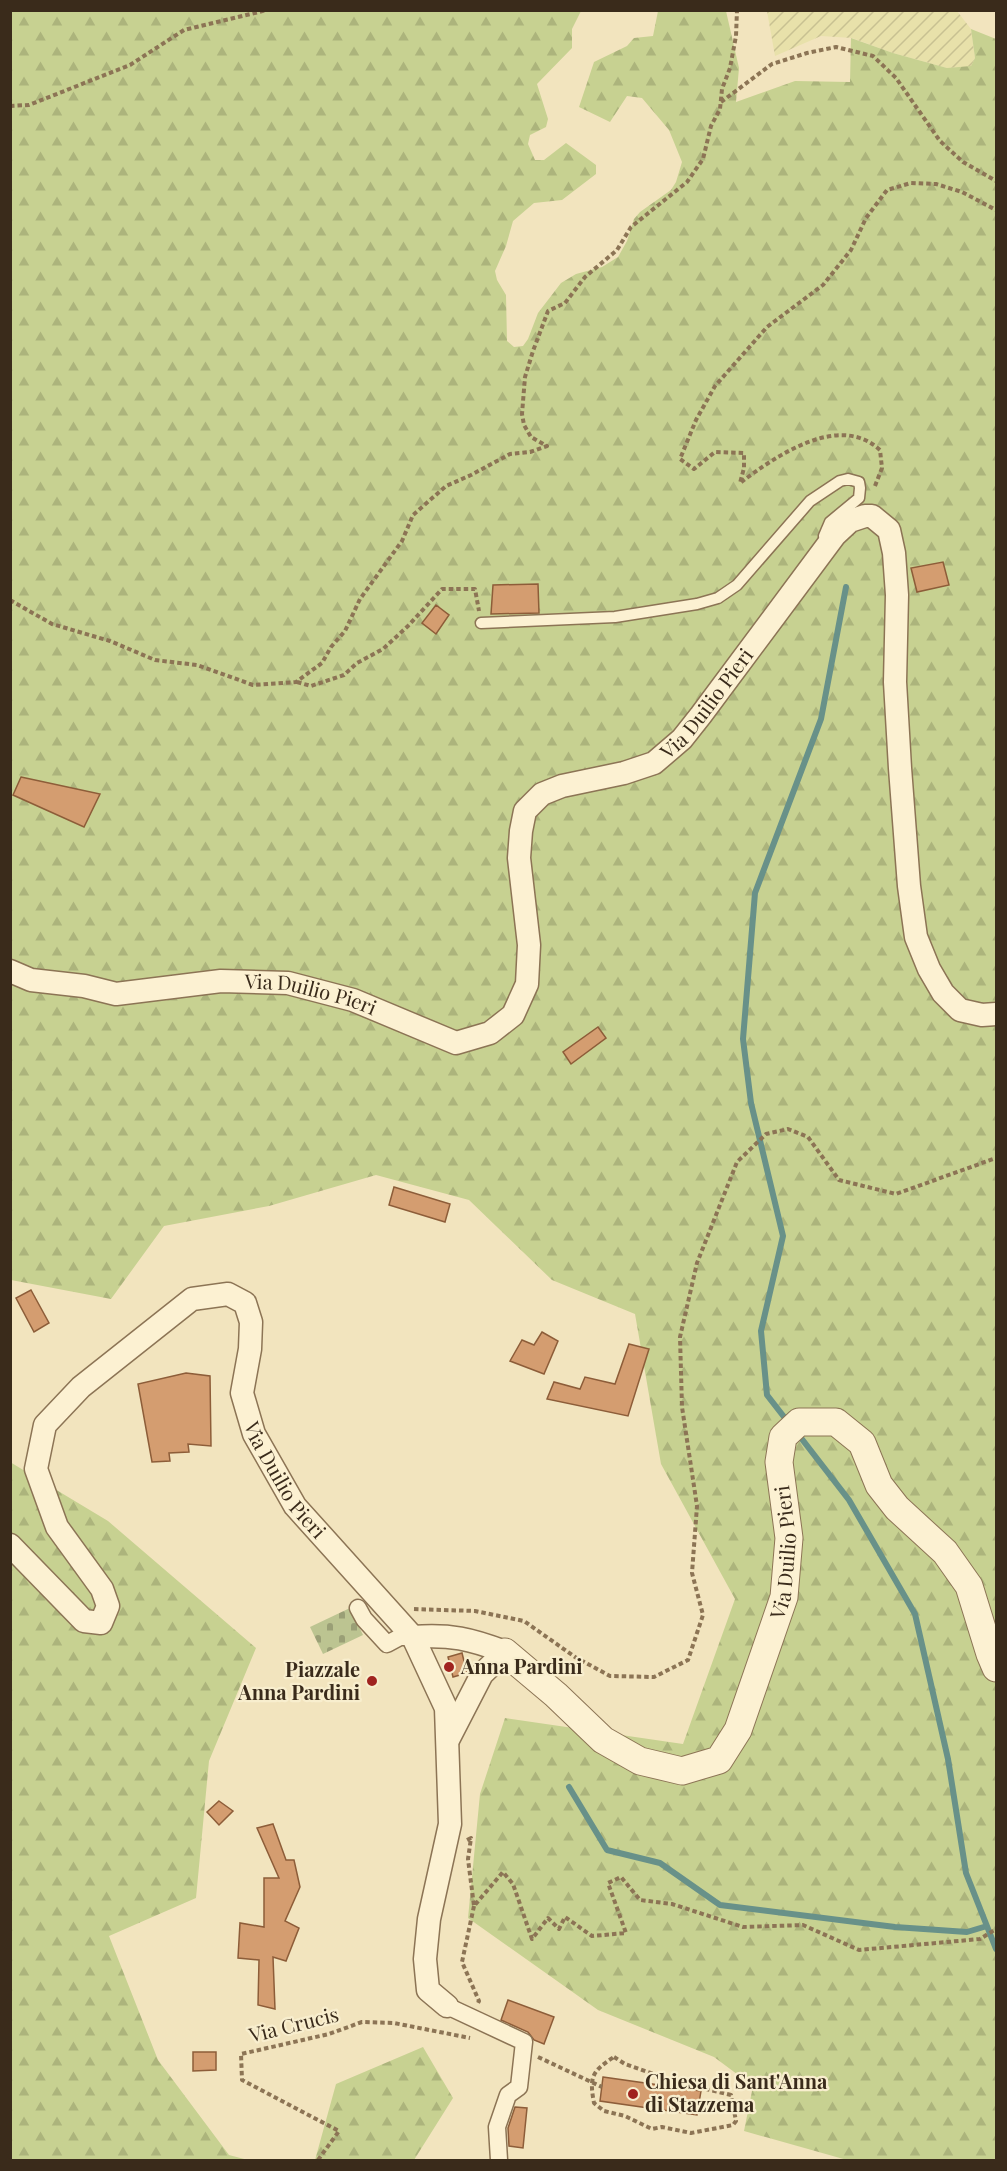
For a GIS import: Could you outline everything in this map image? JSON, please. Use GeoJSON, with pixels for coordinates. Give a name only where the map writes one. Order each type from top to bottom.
{"type":"FeatureCollection","features":[{"type":"Feature","properties":{"kind":"street","name":"Via Duilio Pieri"},"geometry":{"type":"LineString","coordinates":[[10,971],[31,980],[84,986],[116,994],[221,981],[288,983],[353,1000],[456,1043],[490,1033],[513,1015],[527,984],[530,945],[519,858],[525,811],[542,794],[562,786],[624,773],[654,763],[682,739],[827,545],[850,520],[865,516]]}},
{"type":"Feature","properties":{"kind":"street"},"geometry":{"type":"LineString","coordinates":[[865,516],[872,516],[890,530],[894,553],[897,595],[895,682],[906,851],[916,937],[929,969],[943,993],[960,1010],[982,1015],[996,1014]]}},
{"type":"Feature","properties":{"kind":"street","name":"Via Duilio Pieri"},"geometry":{"type":"LineString","coordinates":[[10,1545],[84,1621],[101,1623],[108,1606],[102,1589],[57,1527],[36,1470],[45,1425],[81,1387],[192,1299],[228,1294],[245,1303],[251,1322],[250,1349],[242,1393],[254,1434],[295,1506],[413,1636],[446,1708],[447,1741]]}},
{"type":"Feature","properties":{"kind":"street","name":"Via Duilio Pieri"},"geometry":{"type":"LineString","coordinates":[[413,1636],[435,1635],[474,1640],[505,1652],[556,1695],[603,1740],[640,1761],[682,1771],[719,1760],[738,1730],[784,1597],[789,1538],[779,1462],[791,1429],[836,1422],[862,1443],[879,1485],[897,1508],[945,1552],[969,1586],[996,1668]]}},
{"type":"Feature","properties":{"kind":"street"},"geometry":{"type":"LineString","coordinates":[[358,1608],[364,1619],[387,1644],[400,1637],[413,1636]]}},
{"type":"Feature","properties":{"kind":"street"},"geometry":{"type":"LineString","coordinates":[[499,2160],[497,2127],[508,2095],[519,2087],[524,2042],[447,2006],[428,1990],[425,1959],[429,1919],[450,1824],[447,1741],[482,1674],[505,1652]]}},
{"type":"Feature","properties":{"kind":"lane"},"geometry":{"type":"LineString","coordinates":[[481,623],[615,617],[698,604],[718,598],[737,585],[810,501],[840,481],[848,479],[859,482],[859,498],[830,522],[824,536],[827,545]]}},
{"type":"Feature","properties":{"kind":"path"},"geometry":{"type":"LineString","coordinates":[[10,106],[29,105],[130,65],[184,30],[267,10]]}},
{"type":"Feature","properties":{"kind":"path"},"geometry":{"type":"LineString","coordinates":[[296,682],[322,663],[331,647],[345,631],[360,598],[402,541],[413,515],[446,486],[510,454],[530,452],[547,446],[531,437],[524,425],[522,414],[525,377],[548,311],[565,303],[585,277],[616,250],[631,227],[687,182],[703,159],[730,68],[736,36],[737,10]]}},
{"type":"Feature","properties":{"kind":"path"},"geometry":{"type":"LineString","coordinates":[[721,102],[772,64],[807,53],[836,47],[873,56],[896,78],[940,141],[963,162],[996,181]]}},
{"type":"Feature","properties":{"kind":"path"},"geometry":{"type":"LineString","coordinates":[[865,516],[882,468],[880,450],[870,441],[841,435],[790,449],[740,483],[744,468],[744,453],[715,453],[694,469],[680,459],[696,420],[715,386],[767,327],[823,285],[851,250],[866,218],[887,190],[911,183],[936,184],[962,192],[996,210]]}},
{"type":"Feature","properties":{"kind":"path"},"geometry":{"type":"LineString","coordinates":[[10,600],[52,624],[110,641],[155,660],[197,666],[253,685],[296,682],[311,686],[344,675],[357,663],[382,649],[408,626],[442,589],[475,589],[481,623]]}},
{"type":"Feature","properties":{"kind":"path"},"geometry":{"type":"LineString","coordinates":[[393,1614],[417,1608],[475,1611],[524,1621],[575,1657],[610,1676],[654,1677],[688,1660],[704,1615],[692,1573],[697,1506],[682,1407],[680,1337],[697,1263],[737,1162],[766,1134],[788,1129],[807,1137],[839,1180],[896,1194],[996,1158]]}},
{"type":"Feature","properties":{"kind":"path"},"geometry":{"type":"LineString","coordinates":[[443,1854],[471,1838],[468,1859],[474,1906],[462,1962],[479,2001]]}},
{"type":"Feature","properties":{"kind":"path"},"geometry":{"type":"LineString","coordinates":[[474,1906],[503,1872],[513,1884],[532,1939],[548,1918],[558,1929],[565,1917],[592,1936],[626,1933],[608,1882],[621,1877],[640,1900],[672,1904],[743,1927],[803,1925],[859,1950],[980,1939],[996,1929]]}},
{"type":"Feature","properties":{"kind":"path","name":"Via Crucis"},"geometry":{"type":"LineString","coordinates":[[318,2160],[339,2131],[242,2080],[241,2054],[328,2034],[362,2022],[394,2023],[475,2039]]}},
{"type":"Feature","properties":{"kind":"path"},"geometry":{"type":"LineString","coordinates":[[523,2051],[602,2086]]}},
{"type":"Feature","properties":{"kind":"path"},"geometry":{"type":"LineString","coordinates":[[614,2057],[625,2064],[674,2081],[694,2083],[706,2090],[731,2095],[736,2121],[733,2125],[691,2133],[662,2127],[652,2129],[625,2116],[604,2111],[594,2103],[590,2081],[598,2067],[614,2057]]}},
{"type":"Feature","properties":{"kind":"shaded area"},"geometry":{"type":"Polygon","coordinates":[[[767,11],[957,11],[971,29],[975,58],[971,67],[947,68],[893,53],[852,38],[821,36],[775,56],[767,11]]]}},
{"type":"Feature","properties":{"kind":"green space"},"geometry":{"type":"Polygon","coordinates":[[[10,11],[581,11],[572,29],[572,48],[537,84],[548,119],[546,127],[530,135],[528,144],[535,160],[544,160],[566,143],[596,165],[596,174],[562,200],[534,203],[513,221],[506,246],[495,271],[497,280],[506,295],[507,341],[514,347],[523,346],[538,313],[561,283],[576,274],[602,267],[618,257],[627,241],[634,219],[640,212],[671,190],[676,182],[682,162],[669,130],[642,98],[627,96],[610,122],[579,107],[594,62],[627,46],[634,38],[653,36],[658,11],[726,11],[739,68],[736,102],[795,81],[850,82],[851,38],[947,68],[971,66],[975,58],[971,29],[996,39],[996,2160],[847,2160],[744,2131],[753,2086],[714,2057],[598,2010],[468,1918],[480,1794],[505,1718],[683,1744],[735,1599],[661,1464],[635,1314],[552,1280],[469,1200],[376,1175],[269,1206],[164,1226],[111,1299],[11,1280],[10,11]]]}},
{"type":"Feature","properties":{"kind":"green space"},"geometry":{"type":"Polygon","coordinates":[[[10,1462],[108,1521],[256,1648],[209,1761],[196,1898],[109,1936],[158,2060],[229,2155],[248,2160],[11,2160],[10,1462]]]}},
{"type":"Feature","properties":{"kind":"green space"},"geometry":{"type":"Polygon","coordinates":[[[350,1608],[363,1635],[323,1654],[310,1627],[350,1608]]]}},
{"type":"Feature","properties":{"kind":"green space"},"geometry":{"type":"Polygon","coordinates":[[[423,2047],[453,2098],[414,2160],[315,2160],[336,2084],[423,2047]]]}},
{"type":"Feature","properties":{"kind":"building"},"geometry":{"type":"Polygon","coordinates":[[[943,562],[949,585],[917,592],[911,568],[943,562]]]}},
{"type":"Feature","properties":{"kind":"building"},"geometry":{"type":"Polygon","coordinates":[[[538,584],[539,613],[491,614],[493,585],[538,584]]]}},
{"type":"Feature","properties":{"kind":"building"},"geometry":{"type":"Polygon","coordinates":[[[436,605],[449,615],[436,634],[422,623],[436,605]]]}},
{"type":"Feature","properties":{"kind":"building"},"geometry":{"type":"Polygon","coordinates":[[[21,777],[100,794],[84,827],[13,795],[21,777]]]}},
{"type":"Feature","properties":{"kind":"building"},"geometry":{"type":"Polygon","coordinates":[[[598,1027],[606,1038],[571,1064],[563,1052],[598,1027]]]}},
{"type":"Feature","properties":{"kind":"building"},"geometry":{"type":"Polygon","coordinates":[[[394,1187],[450,1204],[445,1222],[389,1205],[394,1187]]]}},
{"type":"Feature","properties":{"kind":"building"},"geometry":{"type":"Polygon","coordinates":[[[31,1290],[49,1323],[34,1332],[16,1298],[31,1290]]]}},
{"type":"Feature","properties":{"kind":"building"},"geometry":{"type":"Polygon","coordinates":[[[542,1332],[558,1341],[544,1374],[510,1361],[522,1340],[534,1345],[542,1332]]]}},
{"type":"Feature","properties":{"kind":"building"},"geometry":{"type":"Polygon","coordinates":[[[629,1344],[649,1349],[628,1416],[547,1399],[554,1382],[580,1389],[585,1377],[615,1384],[629,1344]]]}},
{"type":"Feature","properties":{"kind":"building"},"geometry":{"type":"Polygon","coordinates":[[[186,1373],[210,1376],[211,1446],[188,1444],[189,1452],[169,1453],[170,1461],[152,1462],[138,1384],[186,1373]]]}},
{"type":"Feature","properties":{"kind":"building"},"geometry":{"type":"Polygon","coordinates":[[[462,1653],[467,1673],[453,1677],[448,1657],[462,1653]]]}},
{"type":"Feature","properties":{"kind":"building"},"geometry":{"type":"Polygon","coordinates":[[[219,1801],[233,1811],[219,1825],[207,1812],[219,1801]]]}},
{"type":"Feature","properties":{"kind":"building"},"geometry":{"type":"Polygon","coordinates":[[[273,1824],[286,1860],[294,1860],[300,1887],[285,1921],[299,1928],[286,1961],[273,1957],[275,2009],[258,2005],[259,1960],[238,1958],[240,1923],[264,1927],[264,1878],[279,1878],[257,1828],[273,1824]]]}},
{"type":"Feature","properties":{"kind":"building"},"geometry":{"type":"Polygon","coordinates":[[[508,2000],[554,2017],[544,2044],[534,2040],[528,2032],[501,2020],[508,2000]]]}},
{"type":"Feature","properties":{"kind":"building"},"geometry":{"type":"Polygon","coordinates":[[[193,2052],[216,2052],[216,2070],[193,2071],[193,2052]]]}},
{"type":"Feature","properties":{"kind":"building","name":"Chiesa di Sant'Anna di Stazzema"},"geometry":{"type":"Polygon","coordinates":[[[603,2077],[701,2091],[697,2115],[600,2101],[603,2077]]]}},
{"type":"Feature","properties":{"kind":"building"},"geometry":{"type":"Polygon","coordinates":[[[515,2107],[527,2108],[523,2148],[509,2146],[508,2128],[515,2107]]]}},
{"type":"Feature","properties":{"kind":"waterway"},"geometry":{"type":"LineString","coordinates":[[788,1422],[767,1395],[761,1331],[783,1236],[751,1103],[743,1039],[755,893],[821,719],[846,587]]}},
{"type":"Feature","properties":{"kind":"waterway"},"geometry":{"type":"LineString","coordinates":[[798,1434],[849,1500],[915,1614],[948,1759],[966,1873],[996,1949]]}},
{"type":"Feature","properties":{"kind":"waterway"},"geometry":{"type":"LineString","coordinates":[[569,1787],[607,1850],[660,1863],[720,1905],[895,1927],[967,1932],[987,1926]]}},
{"type":"Feature","properties":{"kind":"place","name":"Anna Pardini"},"geometry":{"type":"Point","coordinates":[449,1667]}},
{"type":"Feature","properties":{"kind":"place","name":"Piazzale Anna Pardini"},"geometry":{"type":"Point","coordinates":[372,1681]}},
{"type":"Feature","properties":{"kind":"place","name":"Chiesa di Sant'Anna di Stazzema"},"geometry":{"type":"Point","coordinates":[633,2094]}}]}
